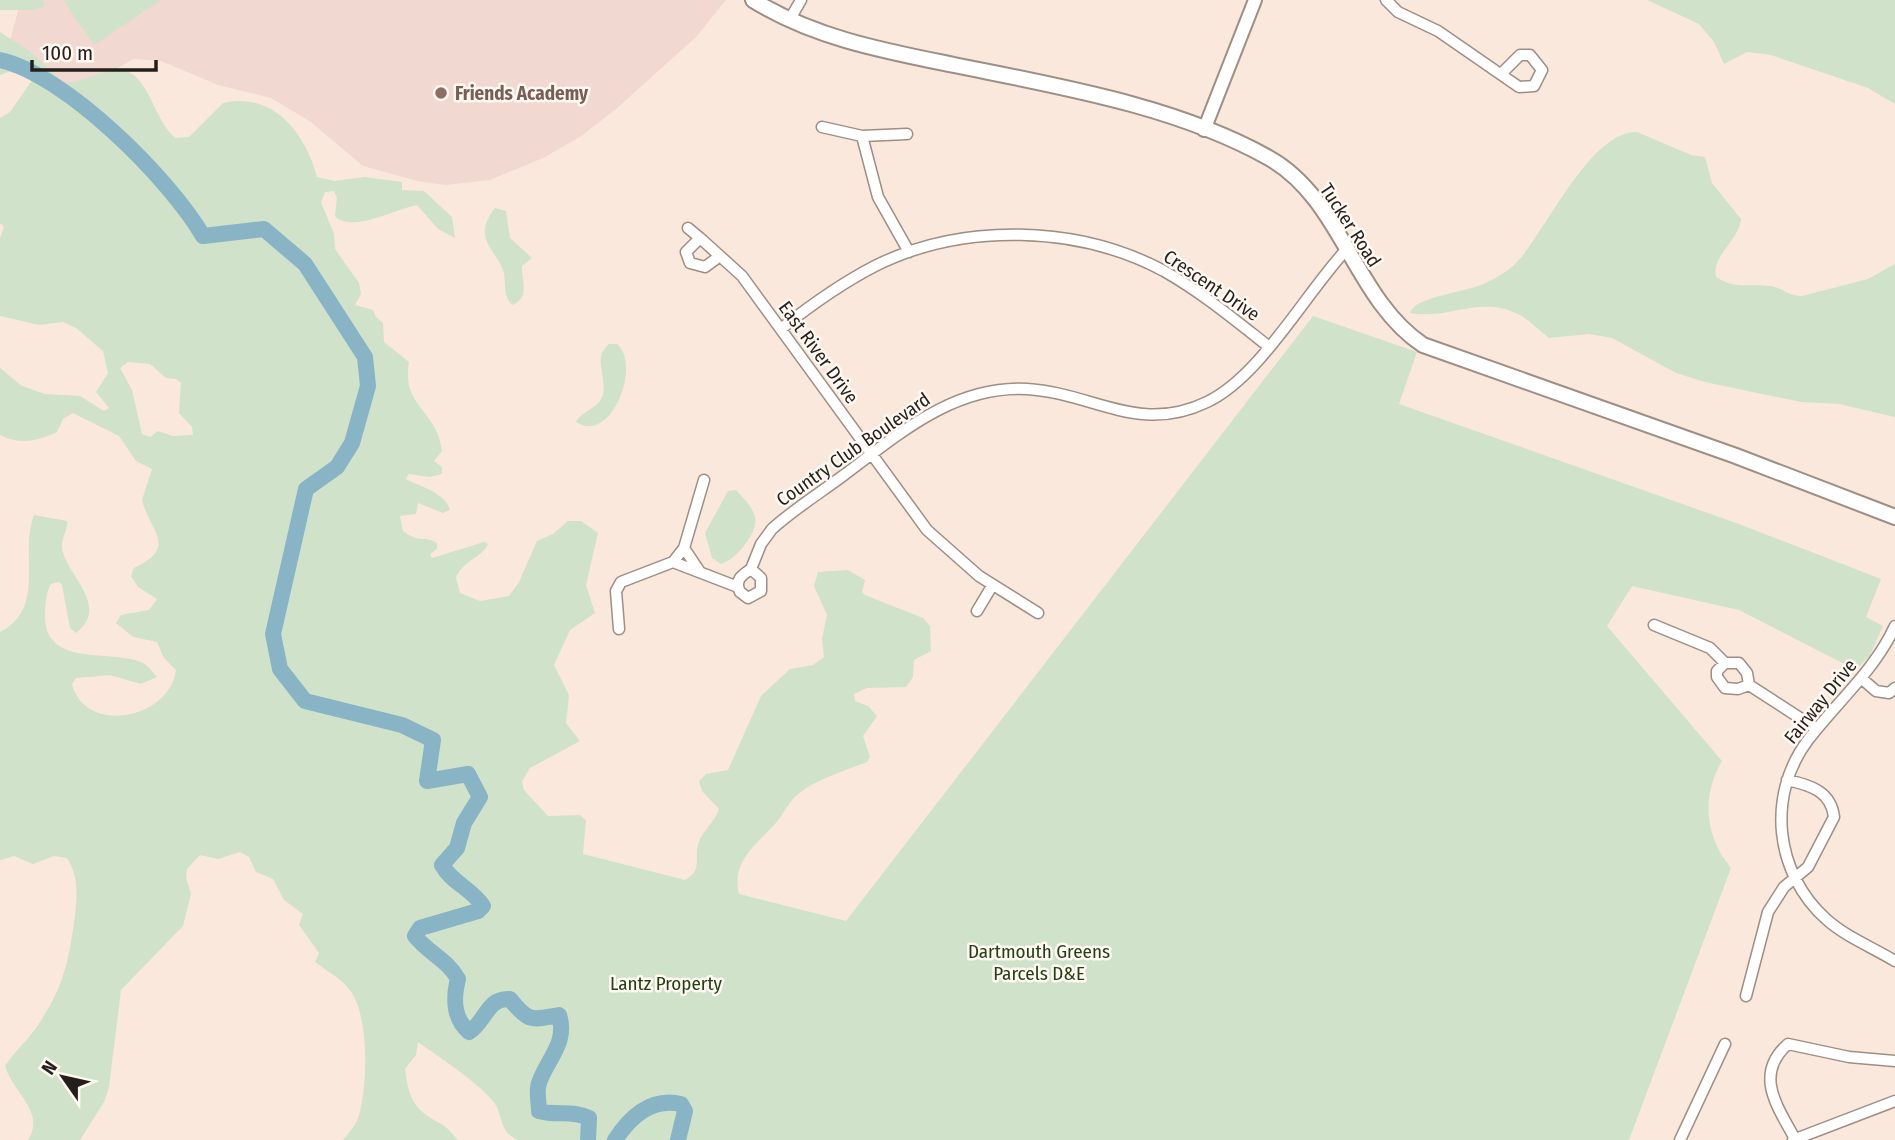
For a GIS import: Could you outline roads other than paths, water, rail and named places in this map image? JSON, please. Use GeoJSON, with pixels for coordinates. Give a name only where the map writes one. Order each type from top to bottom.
{"type":"FeatureCollection","features":[{"type":"Feature","properties":{"kind":"main road","name":"Tucker Road"},"geometry":{"type":"LineString","coordinates":[[753,0],[790,19],[872,48],[1108,98],[1205,130],[1259,153],[1289,172],[1318,206],[1392,320],[1431,349],[1709,446],[1895,517]]}},
{"type":"Feature","properties":{"kind":"street"},"geometry":{"type":"LineString","coordinates":[[790,19],[802,0]]}},
{"type":"Feature","properties":{"kind":"street"},"geometry":{"type":"LineString","coordinates":[[1205,130],[1255,0]]}},
{"type":"Feature","properties":{"kind":"street"},"geometry":{"type":"LineString","coordinates":[[1386,0],[1398,12],[1431,26],[1501,74]]}},
{"type":"Feature","properties":{"kind":"street"},"geometry":{"type":"LineString","coordinates":[[822,127],[862,136],[906,134]]}},
{"type":"Feature","properties":{"kind":"street"},"geometry":{"type":"LineString","coordinates":[[862,136],[878,197],[909,252]]}},
{"type":"Feature","properties":{"kind":"street","name":"East River Drive"},"geometry":{"type":"LineString","coordinates":[[688,228],[742,276],[927,530],[992,586],[1038,613]]}},
{"type":"Feature","properties":{"kind":"street","name":"Crescent Drive"},"geometry":{"type":"LineString","coordinates":[[782,328],[852,279],[909,252],[958,239],[996,235],[1045,237],[1104,247],[1131,256],[1175,278],[1268,346]]}},
{"type":"Feature","properties":{"kind":"street"},"geometry":{"type":"LineString","coordinates":[[700,238],[686,252],[691,265],[705,267],[720,256]]}},
{"type":"Feature","properties":{"kind":"street","name":"Country Club Boulevard"},"geometry":{"type":"LineString","coordinates":[[738,586],[740,577],[751,569],[761,544],[776,525],[872,454],[941,408],[989,390],[1043,391],[1140,415],[1185,411],[1214,399],[1235,384],[1346,250]]}},
{"type":"Feature","properties":{"kind":"street"},"geometry":{"type":"LineString","coordinates":[[620,629],[616,591],[621,582],[673,562],[684,548],[704,480]]}},
{"type":"Feature","properties":{"kind":"street"},"geometry":{"type":"LineString","coordinates":[[684,548],[700,572]]}},
{"type":"Feature","properties":{"kind":"street"},"geometry":{"type":"LineString","coordinates":[[673,562],[738,586],[747,597],[760,592],[761,578],[751,569]]}},
{"type":"Feature","properties":{"kind":"street"},"geometry":{"type":"LineString","coordinates":[[977,611],[992,586]]}},
{"type":"Feature","properties":{"kind":"street"},"geometry":{"type":"LineString","coordinates":[[1654,625],[1710,648],[1725,663]]}},
{"type":"Feature","properties":{"kind":"street","name":"Fairway Drive"},"geometry":{"type":"LineString","coordinates":[[1895,627],[1881,653],[1797,755],[1782,802],[1781,830],[1794,877],[1813,905],[1834,926],[1895,961]]}},
{"type":"Feature","properties":{"kind":"street"},"geometry":{"type":"LineString","coordinates":[[1748,685],[1731,690],[1721,685],[1717,671],[1725,663],[1732,661],[1745,667],[1748,685],[1817,729]]}},
{"type":"Feature","properties":{"kind":"street"},"geometry":{"type":"LineString","coordinates":[[1861,678],[1876,691],[1889,693],[1895,688]]}},
{"type":"Feature","properties":{"kind":"street"},"geometry":{"type":"LineString","coordinates":[[1746,996],[1768,912],[1794,877],[1808,867],[1834,817],[1831,804],[1822,792],[1787,780]]}},
{"type":"Feature","properties":{"kind":"street"},"geometry":{"type":"LineString","coordinates":[[1680,1140],[1725,1044]]}},
{"type":"Feature","properties":{"kind":"street"},"geometry":{"type":"LineString","coordinates":[[1895,1061],[1849,1057],[1787,1044],[1773,1070],[1770,1088],[1794,1139],[1895,1101]]}},
{"type":"Feature","properties":{"kind":"waterway"},"geometry":{"type":"LineString","coordinates":[[0,60],[26,69],[54,85],[114,132],[166,186],[203,236],[264,229],[305,264],[365,357],[368,386],[352,443],[337,467],[306,489],[273,634],[280,669],[305,701],[402,725],[433,740],[427,781],[468,774],[480,797],[464,823],[457,848],[442,865],[483,906],[478,911],[420,928],[415,936],[449,967],[458,979],[455,994],[457,1014],[469,1032],[491,1006],[502,999],[510,999],[532,1018],[559,1015],[559,1042],[538,1086],[539,1111],[577,1114],[589,1118],[588,1140]]}},
{"type":"Feature","properties":{"kind":"waterway"},"geometry":{"type":"LineString","coordinates":[[615,1140],[627,1124],[642,1111],[660,1103],[681,1104],[685,1111],[678,1140]]}},
{"type":"Feature","properties":{"kind":"place","name":"Friends Academy"},"geometry":{"type":"Point","coordinates":[441,93]}},
{"type":"Feature","properties":{"kind":"park label","name":"Dartmouth Greens Parcels D&E"},"geometry":{"type":"Point","coordinates":[1039,962]}},
{"type":"Feature","properties":{"kind":"park label","name":"Lantz Property"},"geometry":{"type":"Point","coordinates":[666,983]}}]}
